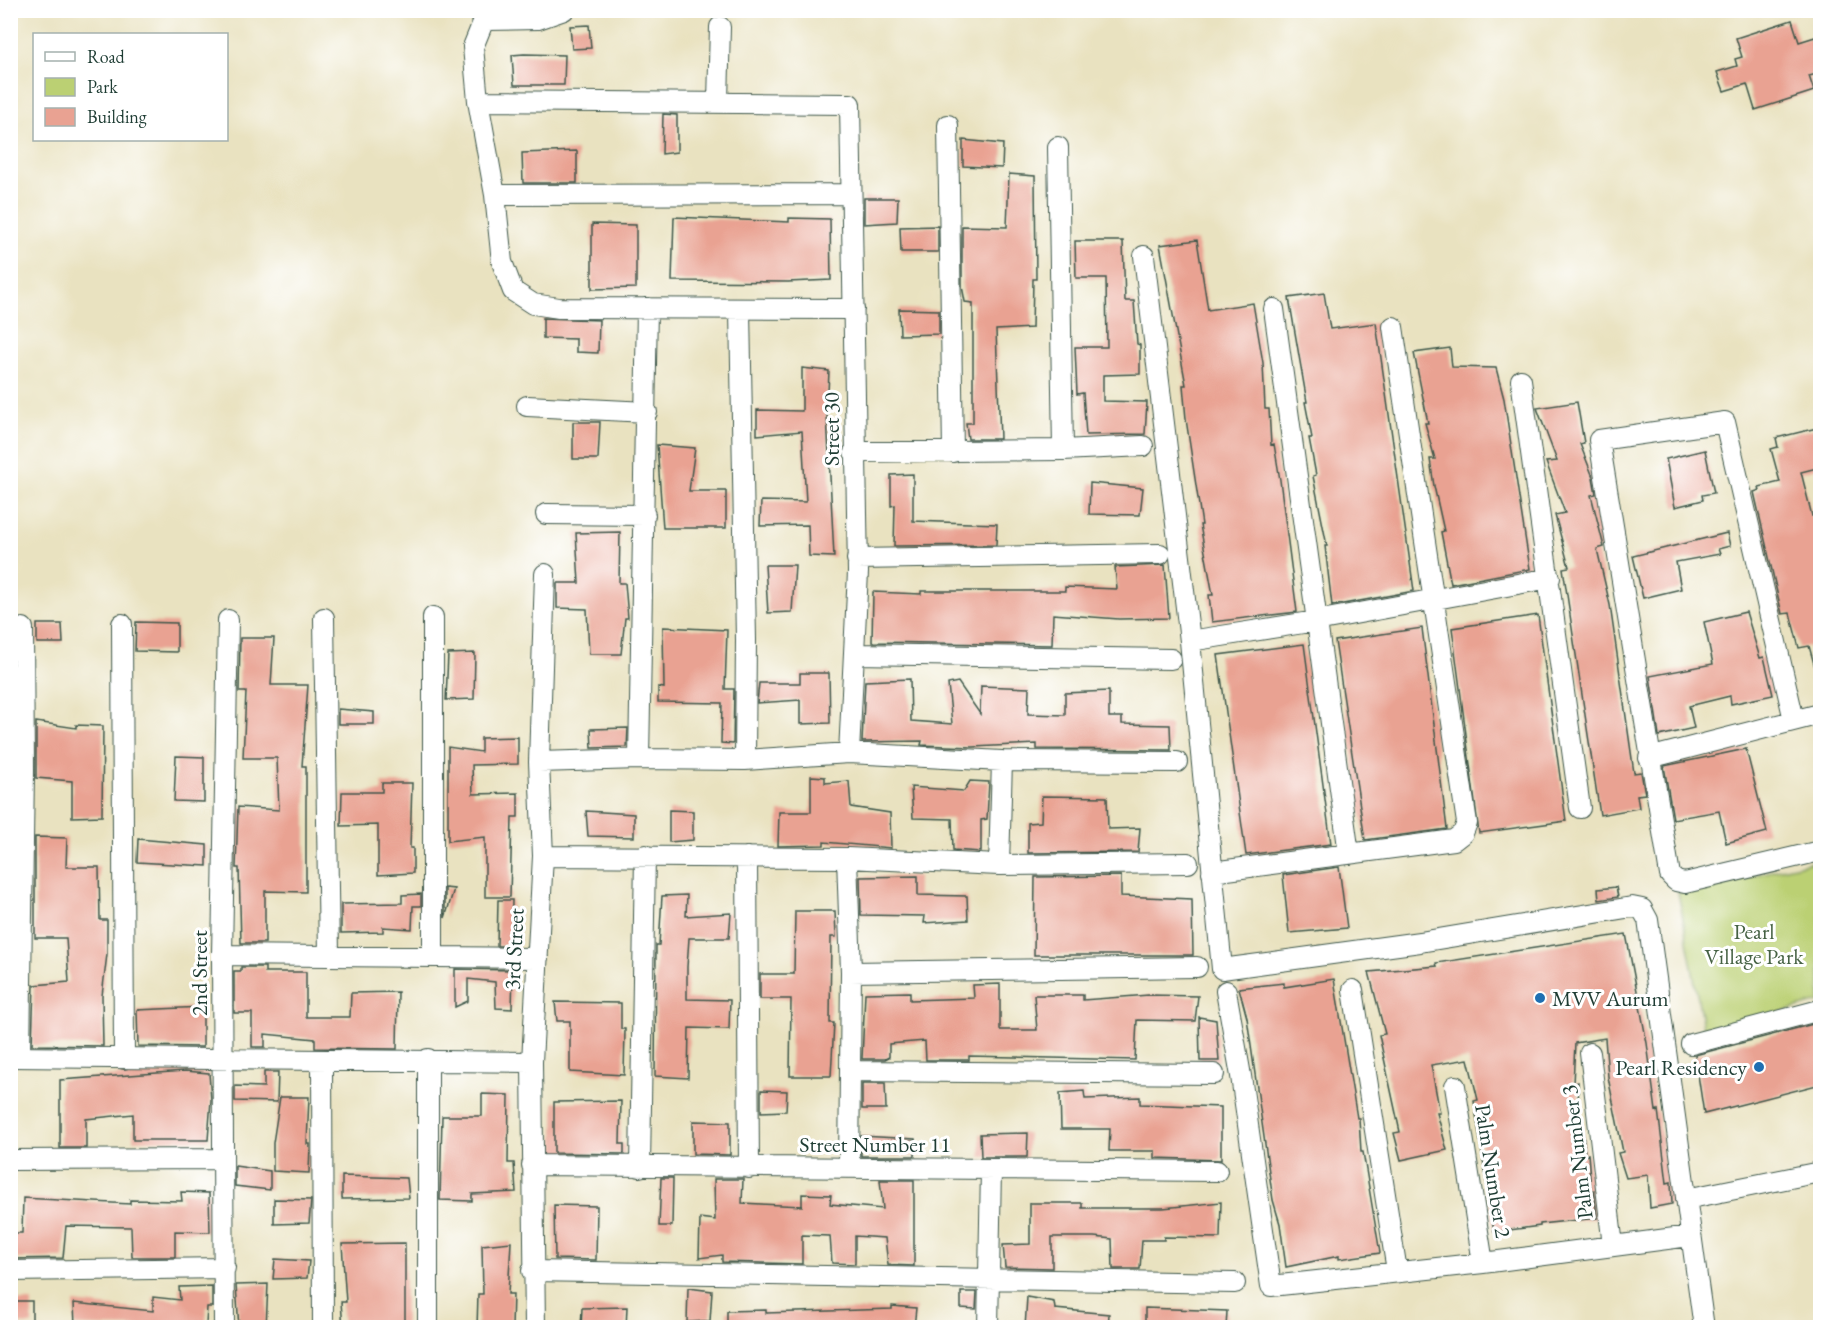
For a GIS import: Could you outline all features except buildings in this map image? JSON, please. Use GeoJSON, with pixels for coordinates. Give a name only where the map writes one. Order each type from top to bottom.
{"type":"FeatureCollection","features":[{"type":"Feature","properties":{"kind":"street"},"geometry":{"type":"LineString","coordinates":[[564,10],[538,19],[487,15],[473,47],[478,101],[495,195],[502,262],[513,291],[533,304],[559,308],[854,309]]}},
{"type":"Feature","properties":{"kind":"street"},"geometry":{"type":"LineString","coordinates":[[478,101],[718,101],[720,27]]}},
{"type":"Feature","properties":{"kind":"street","name":"Street 30"},"geometry":{"type":"LineString","coordinates":[[718,101],[850,104],[857,560],[855,654],[849,753]]}},
{"type":"Feature","properties":{"kind":"street"},"geometry":{"type":"LineString","coordinates":[[948,125],[953,452]]}},
{"type":"Feature","properties":{"kind":"street"},"geometry":{"type":"LineString","coordinates":[[1058,147],[1063,450]]}},
{"type":"Feature","properties":{"kind":"street"},"geometry":{"type":"LineString","coordinates":[[495,195],[851,194]]}},
{"type":"Feature","properties":{"kind":"street"},"geometry":{"type":"LineString","coordinates":[[1144,256],[1190,641],[1222,969],[1420,942],[1632,907],[1642,909],[1648,920],[1659,990],[1704,1328]]}},
{"type":"Feature","properties":{"kind":"street"},"geometry":{"type":"LineString","coordinates":[[639,759],[647,412],[647,308]]}},
{"type":"Feature","properties":{"kind":"street"},"geometry":{"type":"LineString","coordinates":[[1274,309],[1349,854]]}},
{"type":"Feature","properties":{"kind":"street"},"geometry":{"type":"LineString","coordinates":[[740,310],[746,640],[745,760]]}},
{"type":"Feature","properties":{"kind":"street"},"geometry":{"type":"LineString","coordinates":[[1212,872],[1454,840],[1463,833],[1467,823],[1393,327]]}},
{"type":"Feature","properties":{"kind":"street"},"geometry":{"type":"LineString","coordinates":[[1521,380],[1580,808]]}},
{"type":"Feature","properties":{"kind":"street"},"geometry":{"type":"LineString","coordinates":[[527,406],[647,412]]}},
{"type":"Feature","properties":{"kind":"street"},"geometry":{"type":"LineString","coordinates":[[1794,720],[1725,423],[1599,440],[1649,758],[1670,875],[1676,881],[1685,883],[1821,851]]}},
{"type":"Feature","properties":{"kind":"street"},"geometry":{"type":"LineString","coordinates":[[854,452],[1063,450],[1143,446]]}},
{"type":"Feature","properties":{"kind":"street"},"geometry":{"type":"LineString","coordinates":[[546,514],[645,515]]}},
{"type":"Feature","properties":{"kind":"street"},"geometry":{"type":"LineString","coordinates":[[857,560],[1160,554]]}},
{"type":"Feature","properties":{"kind":"street","name":"3rd Street"},"geometry":{"type":"LineString","coordinates":[[535,1328],[532,1271],[532,1062],[543,856],[539,762],[545,574]]}},
{"type":"Feature","properties":{"kind":"street"},"geometry":{"type":"LineString","coordinates":[[1190,641],[1316,621],[1550,578]]}},
{"type":"Feature","properties":{"kind":"street"},"geometry":{"type":"LineString","coordinates":[[433,616],[433,957]]}},
{"type":"Feature","properties":{"kind":"street"},"geometry":{"type":"LineString","coordinates":[[324,618],[329,956]]}},
{"type":"Feature","properties":{"kind":"street","name":"2nd Street"},"geometry":{"type":"LineString","coordinates":[[224,1328],[222,955],[228,620]]}},
{"type":"Feature","properties":{"kind":"street"},"geometry":{"type":"LineString","coordinates":[[122,624],[124,1059]]}},
{"type":"Feature","properties":{"kind":"street"},"geometry":{"type":"LineString","coordinates":[[23,628],[24,770],[15,1057],[428,1059],[532,1062]]}},
{"type":"Feature","properties":{"kind":"street"},"geometry":{"type":"LineString","coordinates":[[855,654],[1171,658]]}},
{"type":"Feature","properties":{"kind":"street"},"geometry":{"type":"LineString","coordinates":[[1649,758],[1821,714]]}},
{"type":"Feature","properties":{"kind":"street"},"geometry":{"type":"LineString","coordinates":[[539,762],[639,759],[745,760],[849,753],[1002,761],[1177,762]]}},
{"type":"Feature","properties":{"kind":"street"},"geometry":{"type":"LineString","coordinates":[[999,865],[1002,761]]}},
{"type":"Feature","properties":{"kind":"street"},"geometry":{"type":"LineString","coordinates":[[640,1167],[645,855]]}},
{"type":"Feature","properties":{"kind":"street"},"geometry":{"type":"LineString","coordinates":[[543,856],[847,858],[999,865],[1188,863]]}},
{"type":"Feature","properties":{"kind":"street"},"geometry":{"type":"LineString","coordinates":[[747,857],[749,1168]]}},
{"type":"Feature","properties":{"kind":"street"},"geometry":{"type":"LineString","coordinates":[[847,858],[852,972],[849,1168]]}},
{"type":"Feature","properties":{"kind":"street"},"geometry":{"type":"LineString","coordinates":[[222,955],[538,958]]}},
{"type":"Feature","properties":{"kind":"street"},"geometry":{"type":"LineString","coordinates":[[852,972],[1197,967]]}},
{"type":"Feature","properties":{"kind":"street"},"geometry":{"type":"LineString","coordinates":[[1353,990],[1397,1271]]}},
{"type":"Feature","properties":{"kind":"street"},"geometry":{"type":"LineString","coordinates":[[1226,991],[1242,1076],[1271,1286],[1483,1263],[1690,1236]]}},
{"type":"Feature","properties":{"kind":"street"},"geometry":{"type":"LineString","coordinates":[[1690,1044],[1821,1010]]}},
{"type":"Feature","properties":{"kind":"street","name":"Palm Number 3"},"geometry":{"type":"LineString","coordinates":[[1590,1053],[1613,1246]]}},
{"type":"Feature","properties":{"kind":"street"},"geometry":{"type":"LineString","coordinates":[[428,1059],[428,1328]]}},
{"type":"Feature","properties":{"kind":"street"},"geometry":{"type":"LineString","coordinates":[[322,1060],[323,1328]]}},
{"type":"Feature","properties":{"kind":"street"},"geometry":{"type":"LineString","coordinates":[[852,1071],[1214,1074]]}},
{"type":"Feature","properties":{"kind":"street","name":"Palm Number 2"},"geometry":{"type":"LineString","coordinates":[[1455,1086],[1483,1263]]}},
{"type":"Feature","properties":{"kind":"street"},"geometry":{"type":"LineString","coordinates":[[10,1160],[223,1159]]}},
{"type":"Feature","properties":{"kind":"street","name":"Street Number 11"},"geometry":{"type":"LineString","coordinates":[[532,1165],[1217,1170]]}},
{"type":"Feature","properties":{"kind":"street"},"geometry":{"type":"LineString","coordinates":[[988,1328],[991,1169]]}},
{"type":"Feature","properties":{"kind":"street"},"geometry":{"type":"LineString","coordinates":[[1686,1198],[1821,1172]]}},
{"type":"Feature","properties":{"kind":"street"},"geometry":{"type":"LineString","coordinates":[[10,1271],[225,1268]]}},
{"type":"Feature","properties":{"kind":"street"},"geometry":{"type":"LineString","coordinates":[[532,1271],[1235,1283]]}},
{"type":"Feature","properties":{"kind":"green space","name":"Pearl Village Park"},"geometry":{"type":"Polygon","coordinates":[[[1817,861],[1820,876],[1820,1002],[1704,1032],[1678,892],[1817,861]]]}},
{"type":"Feature","properties":{"kind":"place","name":"MVV Aurum"},"geometry":{"type":"Point","coordinates":[1540,998]}},
{"type":"Feature","properties":{"kind":"place","name":"Pearl Residency"},"geometry":{"type":"Point","coordinates":[1759,1067]}}]}
